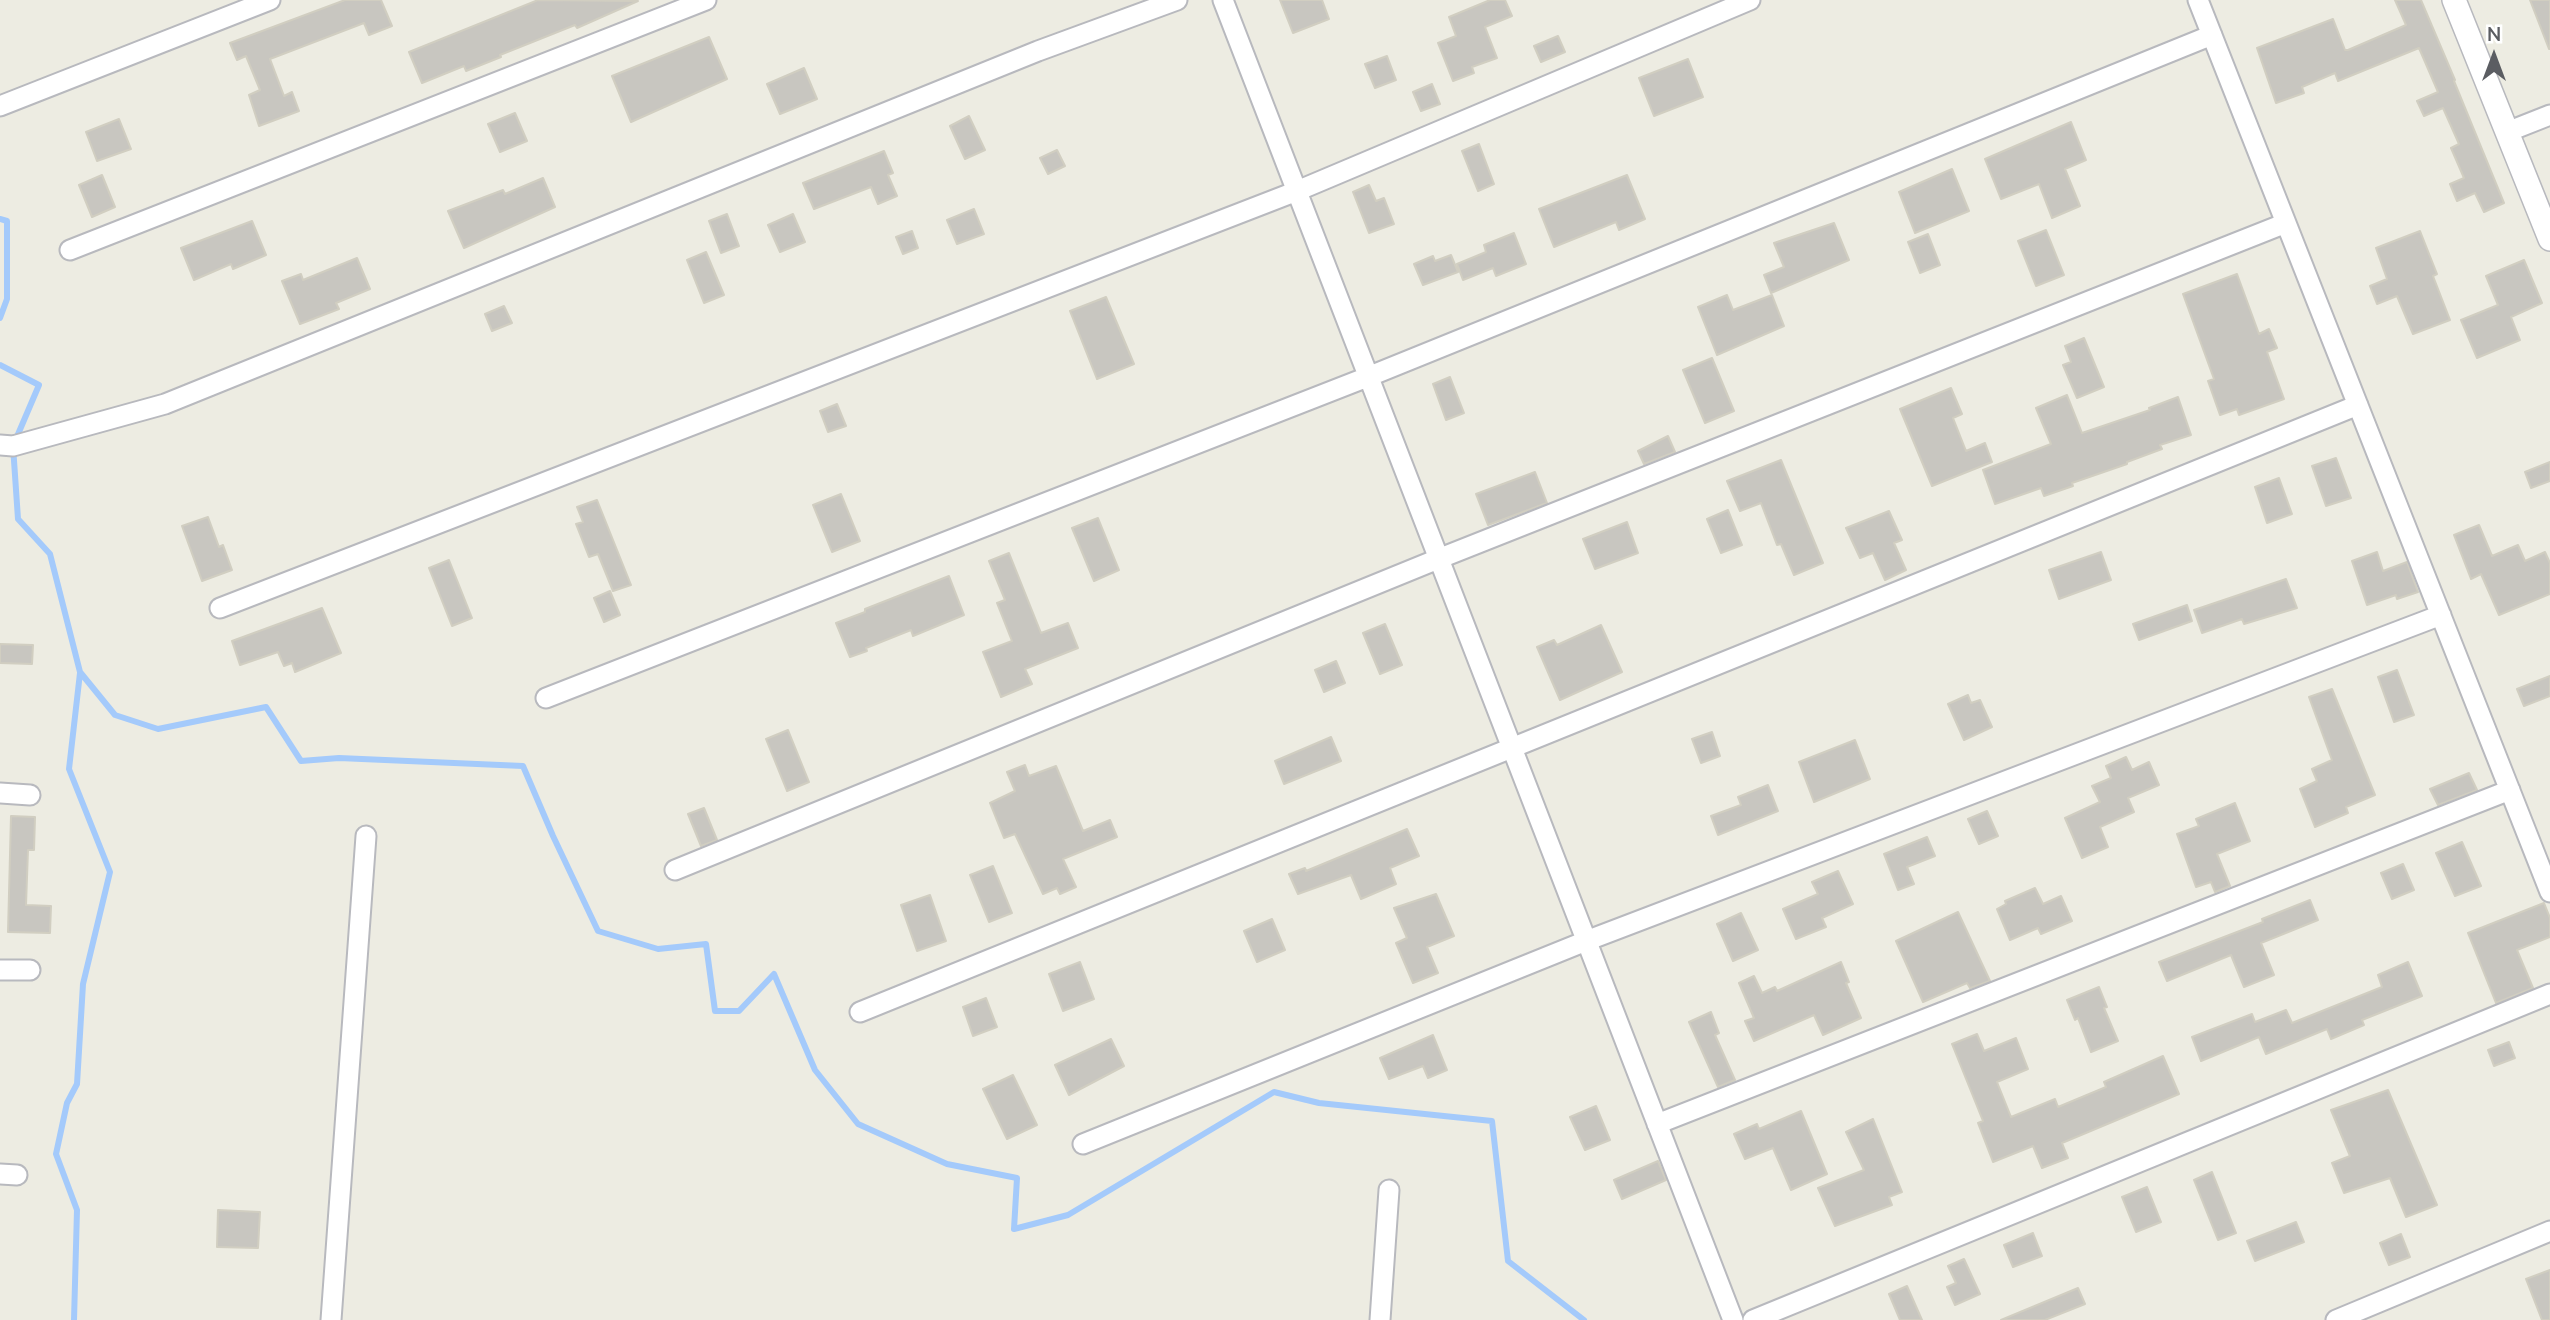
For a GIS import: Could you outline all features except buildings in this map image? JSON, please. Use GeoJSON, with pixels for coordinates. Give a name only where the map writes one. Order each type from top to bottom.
{"type":"FeatureCollection","features":[{"type":"Feature","properties":{"kind":"street"},"geometry":{"type":"LineString","coordinates":[[0,106],[270,0]]}},
{"type":"Feature","properties":{"kind":"street"},"geometry":{"type":"LineString","coordinates":[[70,250],[706,0]]}},
{"type":"Feature","properties":{"kind":"street"},"geometry":{"type":"LineString","coordinates":[[0,445],[13,446],[165,404],[1038,51],[1177,0]]}},
{"type":"Feature","properties":{"kind":"street"},"geometry":{"type":"LineString","coordinates":[[1223,0],[1733,1320]]}},
{"type":"Feature","properties":{"kind":"street"},"geometry":{"type":"LineString","coordinates":[[220,608],[1297,191],[1750,0]]}},
{"type":"Feature","properties":{"kind":"street"},"geometry":{"type":"LineString","coordinates":[[2199,0],[2550,892]]}},
{"type":"Feature","properties":{"kind":"street"},"geometry":{"type":"LineString","coordinates":[[2454,0],[2550,239]]}},
{"type":"Feature","properties":{"kind":"street"},"geometry":{"type":"LineString","coordinates":[[546,698],[1370,376],[2212,35]]}},
{"type":"Feature","properties":{"kind":"street"},"geometry":{"type":"LineString","coordinates":[[2507,132],[2550,116]]}},
{"type":"Feature","properties":{"kind":"street"},"geometry":{"type":"LineString","coordinates":[[675,870],[1438,558],[2286,223]]}},
{"type":"Feature","properties":{"kind":"street"},"geometry":{"type":"LineString","coordinates":[[860,1012],[2358,405]]}},
{"type":"Feature","properties":{"kind":"street"},"geometry":{"type":"LineString","coordinates":[[1083,1144],[1586,942],[2441,615]]}},
{"type":"Feature","properties":{"kind":"street"},"geometry":{"type":"LineString","coordinates":[[1657,1124],[2510,790]]}},
{"type":"Feature","properties":{"kind":"street"},"geometry":{"type":"LineString","coordinates":[[0,793],[30,795]]}},
{"type":"Feature","properties":{"kind":"street"},"geometry":{"type":"LineString","coordinates":[[331,1320],[366,836]]}},
{"type":"Feature","properties":{"kind":"street"},"geometry":{"type":"LineString","coordinates":[[0,970],[30,970]]}},
{"type":"Feature","properties":{"kind":"street"},"geometry":{"type":"LineString","coordinates":[[1753,1320],[2550,994]]}},
{"type":"Feature","properties":{"kind":"street"},"geometry":{"type":"LineString","coordinates":[[1380,1320],[1389,1190]]}},
{"type":"Feature","properties":{"kind":"street"},"geometry":{"type":"LineString","coordinates":[[2336,1320],[2550,1231]]}},
{"type":"Feature","properties":{"kind":"waterway"},"geometry":{"type":"LineString","coordinates":[[0,219],[7,221],[7,299],[0,318]]}},
{"type":"Feature","properties":{"kind":"waterway"},"geometry":{"type":"LineString","coordinates":[[0,365],[39,385],[13,446],[18,519],[50,554],[80,672],[115,715],[158,729],[266,707],[301,761],[339,758],[523,766],[598,931],[658,949],[706,944],[715,1011],[739,1011],[774,974],[815,1070],[858,1124],[947,1164],[1017,1178],[1014,1229],[1068,1215],[1274,1092],[1319,1103],[1492,1121],[1508,1261],[1584,1320]]}},
{"type":"Feature","properties":{"kind":"waterway"},"geometry":{"type":"LineString","coordinates":[[74,1320],[77,1210],[56,1154],[67,1103],[77,1084],[83,984],[110,872],[69,769],[80,673]]}}]}
